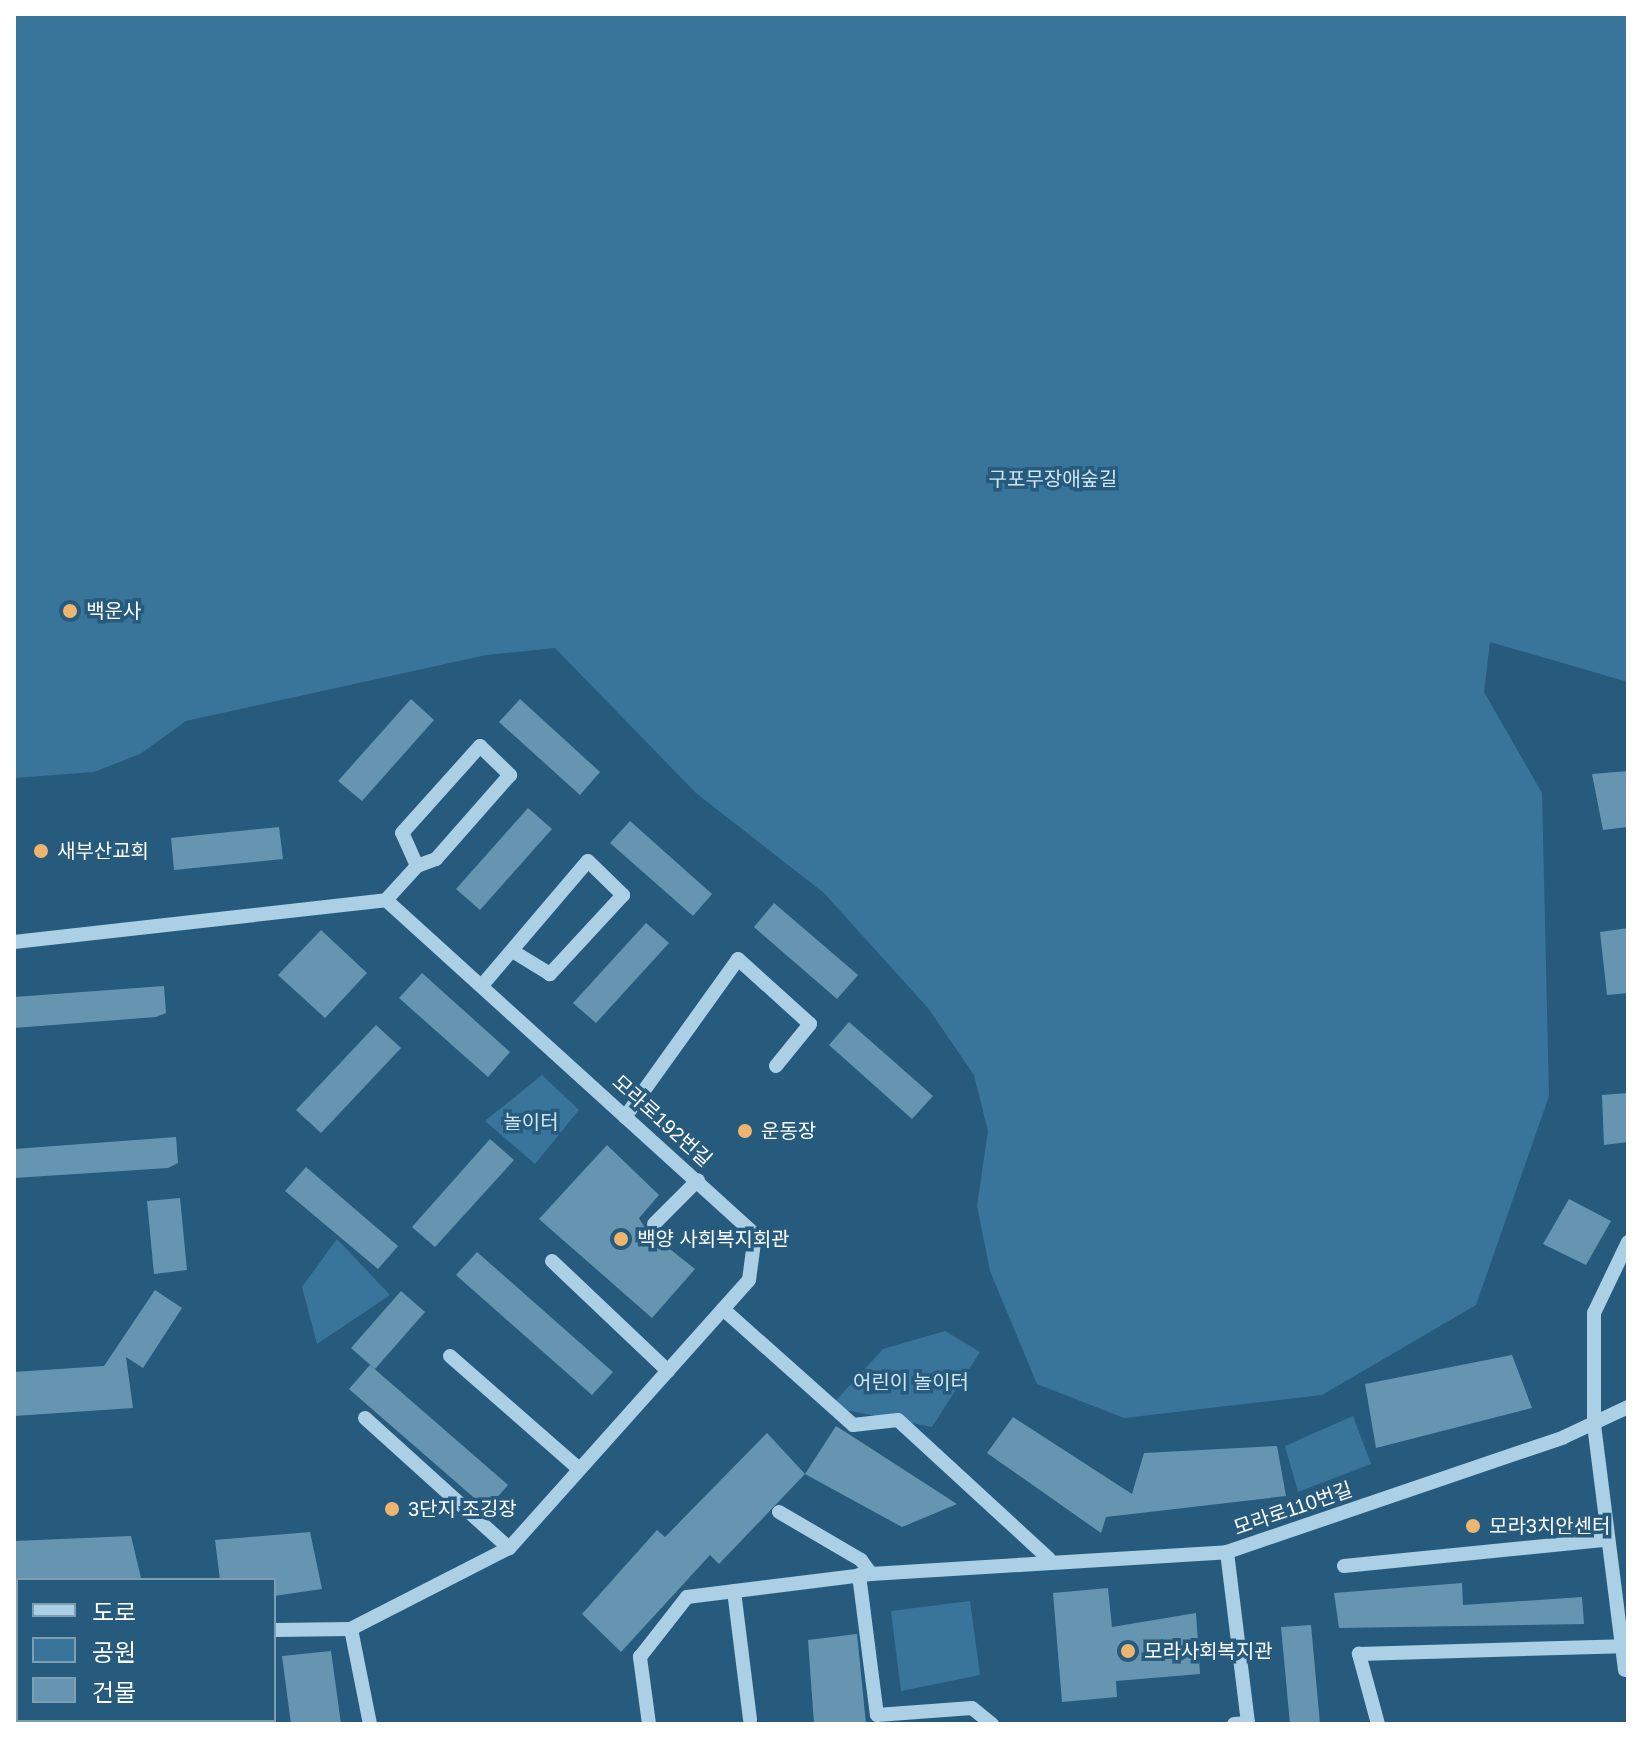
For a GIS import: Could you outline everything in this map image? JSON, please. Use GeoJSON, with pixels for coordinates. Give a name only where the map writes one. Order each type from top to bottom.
{"type":"FeatureCollection","features":[{"type":"Feature","properties":{"kind":"street"},"geometry":{"type":"LineString","coordinates":[[14,942],[386,900],[417,866],[436,859],[510,775],[480,746],[402,833],[417,866]]}},
{"type":"Feature","properties":{"kind":"street"},"geometry":{"type":"LineString","coordinates":[[484,983],[514,952],[588,861],[623,895],[550,974],[514,952]]}},
{"type":"Feature","properties":{"kind":"street","name":"모라로192번길"},"geometry":{"type":"LineString","coordinates":[[276,1630],[351,1629],[509,1548],[749,1280],[755,1235],[484,983],[386,900]]}},
{"type":"Feature","properties":{"kind":"street"},"geometry":{"type":"LineString","coordinates":[[625,1117],[738,959],[810,1024],[776,1066]]}},
{"type":"Feature","properties":{"kind":"street"},"geometry":{"type":"LineString","coordinates":[[654,1224],[698,1180]]}},
{"type":"Feature","properties":{"kind":"street"},"geometry":{"type":"LineString","coordinates":[[1625,1670],[1606,1540],[1594,1423],[1594,1313],[1628,1242]]}},
{"type":"Feature","properties":{"kind":"street"},"geometry":{"type":"LineString","coordinates":[[552,1261],[668,1371]]}},
{"type":"Feature","properties":{"kind":"street"},"geometry":{"type":"LineString","coordinates":[[723,1309],[853,1425],[898,1420],[1049,1559]]}},
{"type":"Feature","properties":{"kind":"street"},"geometry":{"type":"LineString","coordinates":[[450,1356],[579,1469]]}},
{"type":"Feature","properties":{"kind":"street","name":"모라로110번길"},"geometry":{"type":"LineString","coordinates":[[649,1724],[640,1657],[687,1597],[865,1574],[1049,1559],[1227,1552],[1594,1423],[1628,1407]]}},
{"type":"Feature","properties":{"kind":"street"},"geometry":{"type":"LineString","coordinates":[[365,1418],[509,1548]]}},
{"type":"Feature","properties":{"kind":"street"},"geometry":{"type":"LineString","coordinates":[[779,1512],[861,1560],[865,1574],[877,1715],[972,1708],[992,1724]]}},
{"type":"Feature","properties":{"kind":"street"},"geometry":{"type":"LineString","coordinates":[[1344,1566],[1606,1540]]}},
{"type":"Feature","properties":{"kind":"street"},"geometry":{"type":"LineString","coordinates":[[1227,1552],[1248,1723],[1234,1724]]}},
{"type":"Feature","properties":{"kind":"street"},"geometry":{"type":"LineString","coordinates":[[734,1591],[750,1720]]}},
{"type":"Feature","properties":{"kind":"street"},"geometry":{"type":"LineString","coordinates":[[351,1629],[370,1724]]}},
{"type":"Feature","properties":{"kind":"street"},"geometry":{"type":"LineString","coordinates":[[1378,1724],[1359,1654],[1622,1646]]}},
{"type":"Feature","properties":{"kind":"green space","name":"구포무장애숲길"},"geometry":{"type":"Polygon","coordinates":[[[14,14],[1628,14],[1628,682],[1490,642],[1484,692],[1542,793],[1549,1096],[1476,1305],[1322,1395],[1124,1418],[1037,1384],[990,1271],[977,1206],[988,1131],[974,1075],[928,1008],[824,893],[696,793],[555,648],[486,655],[186,721],[140,754],[94,772],[14,778],[14,14]]]}},
{"type":"Feature","properties":{"kind":"green space","name":"놀이터"},"geometry":{"type":"Polygon","coordinates":[[[542,1075],[579,1110],[535,1164],[485,1121],[542,1075]]]}},
{"type":"Feature","properties":{"kind":"green space"},"geometry":{"type":"Polygon","coordinates":[[[337,1239],[390,1295],[317,1344],[302,1287],[337,1239]]]}},
{"type":"Feature","properties":{"kind":"green space","name":"어린이 놀이터"},"geometry":{"type":"Polygon","coordinates":[[[945,1331],[980,1352],[932,1427],[830,1407],[883,1349],[945,1331]]]}},
{"type":"Feature","properties":{"kind":"green space"},"geometry":{"type":"Polygon","coordinates":[[[1353,1416],[1371,1464],[1298,1492],[1285,1446],[1353,1416]]]}},
{"type":"Feature","properties":{"kind":"green space"},"geometry":{"type":"Polygon","coordinates":[[[970,1601],[980,1675],[901,1691],[891,1611],[970,1601]]]}},
{"type":"Feature","properties":{"kind":"green space"},"geometry":{"type":"Polygon","coordinates":[[[14,1693],[16,1722],[161,1724],[14,1724],[14,1693]]]}},
{"type":"Feature","properties":{"kind":"building"},"geometry":{"type":"Polygon","coordinates":[[[411,699],[434,720],[362,801],[338,781],[411,699]]]}},
{"type":"Feature","properties":{"kind":"building"},"geometry":{"type":"Polygon","coordinates":[[[520,699],[600,772],[580,795],[499,722],[520,699]]]}},
{"type":"Feature","properties":{"kind":"building"},"geometry":{"type":"Polygon","coordinates":[[[1628,771],[1628,827],[1603,830],[1592,774],[1628,771]]]}},
{"type":"Feature","properties":{"kind":"building"},"geometry":{"type":"Polygon","coordinates":[[[528,808],[552,829],[480,910],[456,889],[528,808]]]}},
{"type":"Feature","properties":{"kind":"building"},"geometry":{"type":"Polygon","coordinates":[[[630,821],[712,894],[693,916],[610,843],[630,821]]]}},
{"type":"Feature","properties":{"kind":"building"},"geometry":{"type":"Polygon","coordinates":[[[279,827],[283,859],[174,870],[171,838],[279,827]]]}},
{"type":"Feature","properties":{"kind":"building"},"geometry":{"type":"Polygon","coordinates":[[[774,903],[858,975],[837,999],[754,927],[774,903]]]}},
{"type":"Feature","properties":{"kind":"building"},"geometry":{"type":"Polygon","coordinates":[[[646,923],[669,943],[596,1023],[573,1003],[646,923]]]}},
{"type":"Feature","properties":{"kind":"building"},"geometry":{"type":"Polygon","coordinates":[[[1628,928],[1628,993],[1607,995],[1600,932],[1628,928]]]}},
{"type":"Feature","properties":{"kind":"building"},"geometry":{"type":"Polygon","coordinates":[[[321,930],[367,973],[325,1018],[278,975],[321,930]]]}},
{"type":"Feature","properties":{"kind":"building"},"geometry":{"type":"Polygon","coordinates":[[[422,973],[510,1052],[488,1077],[399,998],[422,973]]]}},
{"type":"Feature","properties":{"kind":"building"},"geometry":{"type":"Polygon","coordinates":[[[164,986],[166,1013],[156,1017],[14,1028],[14,997],[164,986]]]}},
{"type":"Feature","properties":{"kind":"building"},"geometry":{"type":"Polygon","coordinates":[[[849,1022],[933,1096],[912,1119],[829,1045],[849,1022]]]}},
{"type":"Feature","properties":{"kind":"building"},"geometry":{"type":"Polygon","coordinates":[[[376,1025],[401,1048],[321,1133],[296,1110],[376,1025]]]}},
{"type":"Feature","properties":{"kind":"building"},"geometry":{"type":"Polygon","coordinates":[[[1628,1093],[1628,1142],[1604,1145],[1602,1095],[1628,1093]]]}},
{"type":"Feature","properties":{"kind":"building"},"geometry":{"type":"Polygon","coordinates":[[[176,1137],[178,1163],[168,1168],[14,1178],[14,1149],[176,1137]]]}},
{"type":"Feature","properties":{"kind":"building"},"geometry":{"type":"Polygon","coordinates":[[[490,1139],[514,1160],[435,1247],[412,1227],[490,1139]]]}},
{"type":"Feature","properties":{"kind":"building"},"geometry":{"type":"Polygon","coordinates":[[[607,1145],[659,1195],[639,1218],[646,1230],[695,1269],[652,1318],[539,1219],[607,1145]]]}},
{"type":"Feature","properties":{"kind":"building"},"geometry":{"type":"Polygon","coordinates":[[[306,1167],[398,1246],[378,1269],[285,1191],[306,1167]]]}},
{"type":"Feature","properties":{"kind":"building"},"geometry":{"type":"Polygon","coordinates":[[[180,1198],[187,1270],[154,1274],[147,1201],[180,1198]]]}},
{"type":"Feature","properties":{"kind":"building"},"geometry":{"type":"Polygon","coordinates":[[[1569,1199],[1611,1221],[1586,1265],[1543,1244],[1569,1199]]]}},
{"type":"Feature","properties":{"kind":"building"},"geometry":{"type":"Polygon","coordinates":[[[477,1252],[613,1372],[592,1395],[456,1275],[477,1252]]]}},
{"type":"Feature","properties":{"kind":"building"},"geometry":{"type":"Polygon","coordinates":[[[155,1290],[182,1308],[143,1368],[126,1357],[133,1408],[14,1416],[14,1372],[104,1366],[155,1290]]]}},
{"type":"Feature","properties":{"kind":"building"},"geometry":{"type":"Polygon","coordinates":[[[401,1291],[425,1312],[375,1369],[351,1348],[401,1291]]]}},
{"type":"Feature","properties":{"kind":"building"},"geometry":{"type":"Polygon","coordinates":[[[1512,1355],[1532,1408],[1376,1448],[1365,1384],[1512,1355]]]}},
{"type":"Feature","properties":{"kind":"building"},"geometry":{"type":"Polygon","coordinates":[[[370,1365],[508,1485],[487,1509],[349,1389],[370,1365]]]}},
{"type":"Feature","properties":{"kind":"building"},"geometry":{"type":"Polygon","coordinates":[[[1013,1417],[1132,1494],[1144,1453],[1277,1446],[1286,1496],[1106,1517],[1101,1533],[987,1453],[1013,1417]]]}},
{"type":"Feature","properties":{"kind":"building"},"geometry":{"type":"Polygon","coordinates":[[[836,1426],[957,1504],[902,1527],[805,1474],[836,1426]]]}},
{"type":"Feature","properties":{"kind":"building"},"geometry":{"type":"Polygon","coordinates":[[[767,1433],[805,1474],[719,1564],[710,1555],[621,1652],[582,1614],[657,1530],[665,1537],[767,1433]]]}},
{"type":"Feature","properties":{"kind":"building"},"geometry":{"type":"Polygon","coordinates":[[[310,1532],[322,1589],[276,1596],[276,1578],[220,1578],[215,1540],[310,1532]]]}},
{"type":"Feature","properties":{"kind":"building"},"geometry":{"type":"Polygon","coordinates":[[[131,1536],[141,1578],[14,1580],[14,1541],[131,1536]]]}},
{"type":"Feature","properties":{"kind":"building"},"geometry":{"type":"Polygon","coordinates":[[[1462,1583],[1463,1605],[1582,1597],[1584,1624],[1339,1628],[1334,1593],[1462,1583]]]}},
{"type":"Feature","properties":{"kind":"building","name":"모라사회복지관"},"geometry":{"type":"Polygon","coordinates":[[[1108,1588],[1112,1627],[1196,1613],[1200,1674],[1116,1681],[1117,1697],[1062,1702],[1053,1593],[1108,1588]]]}},
{"type":"Feature","properties":{"kind":"building"},"geometry":{"type":"Polygon","coordinates":[[[1311,1625],[1320,1724],[1290,1724],[1281,1627],[1311,1625]]]}},
{"type":"Feature","properties":{"kind":"building"},"geometry":{"type":"Polygon","coordinates":[[[857,1634],[866,1724],[814,1724],[808,1640],[857,1634]]]}},
{"type":"Feature","properties":{"kind":"building"},"geometry":{"type":"Polygon","coordinates":[[[331,1651],[341,1724],[291,1724],[282,1656],[331,1651]]]}},
{"type":"Feature","properties":{"kind":"place","name":"백운사"},"geometry":{"type":"Point","coordinates":[70,611]}},
{"type":"Feature","properties":{"kind":"place","name":"새부산교회"},"geometry":{"type":"Point","coordinates":[41,851]}},
{"type":"Feature","properties":{"kind":"place","name":"운동장"},"geometry":{"type":"Point","coordinates":[745,1131]}},
{"type":"Feature","properties":{"kind":"place","name":"백양 사회복지회관"},"geometry":{"type":"Point","coordinates":[621,1239]}},
{"type":"Feature","properties":{"kind":"place","name":"3단지 조깅장"},"geometry":{"type":"Point","coordinates":[392,1509]}},
{"type":"Feature","properties":{"kind":"place","name":"모라3치안센터"},"geometry":{"type":"Point","coordinates":[1473,1526]}},
{"type":"Feature","properties":{"kind":"place","name":"모라사회복지관"},"geometry":{"type":"Point","coordinates":[1128,1651]}}]}
